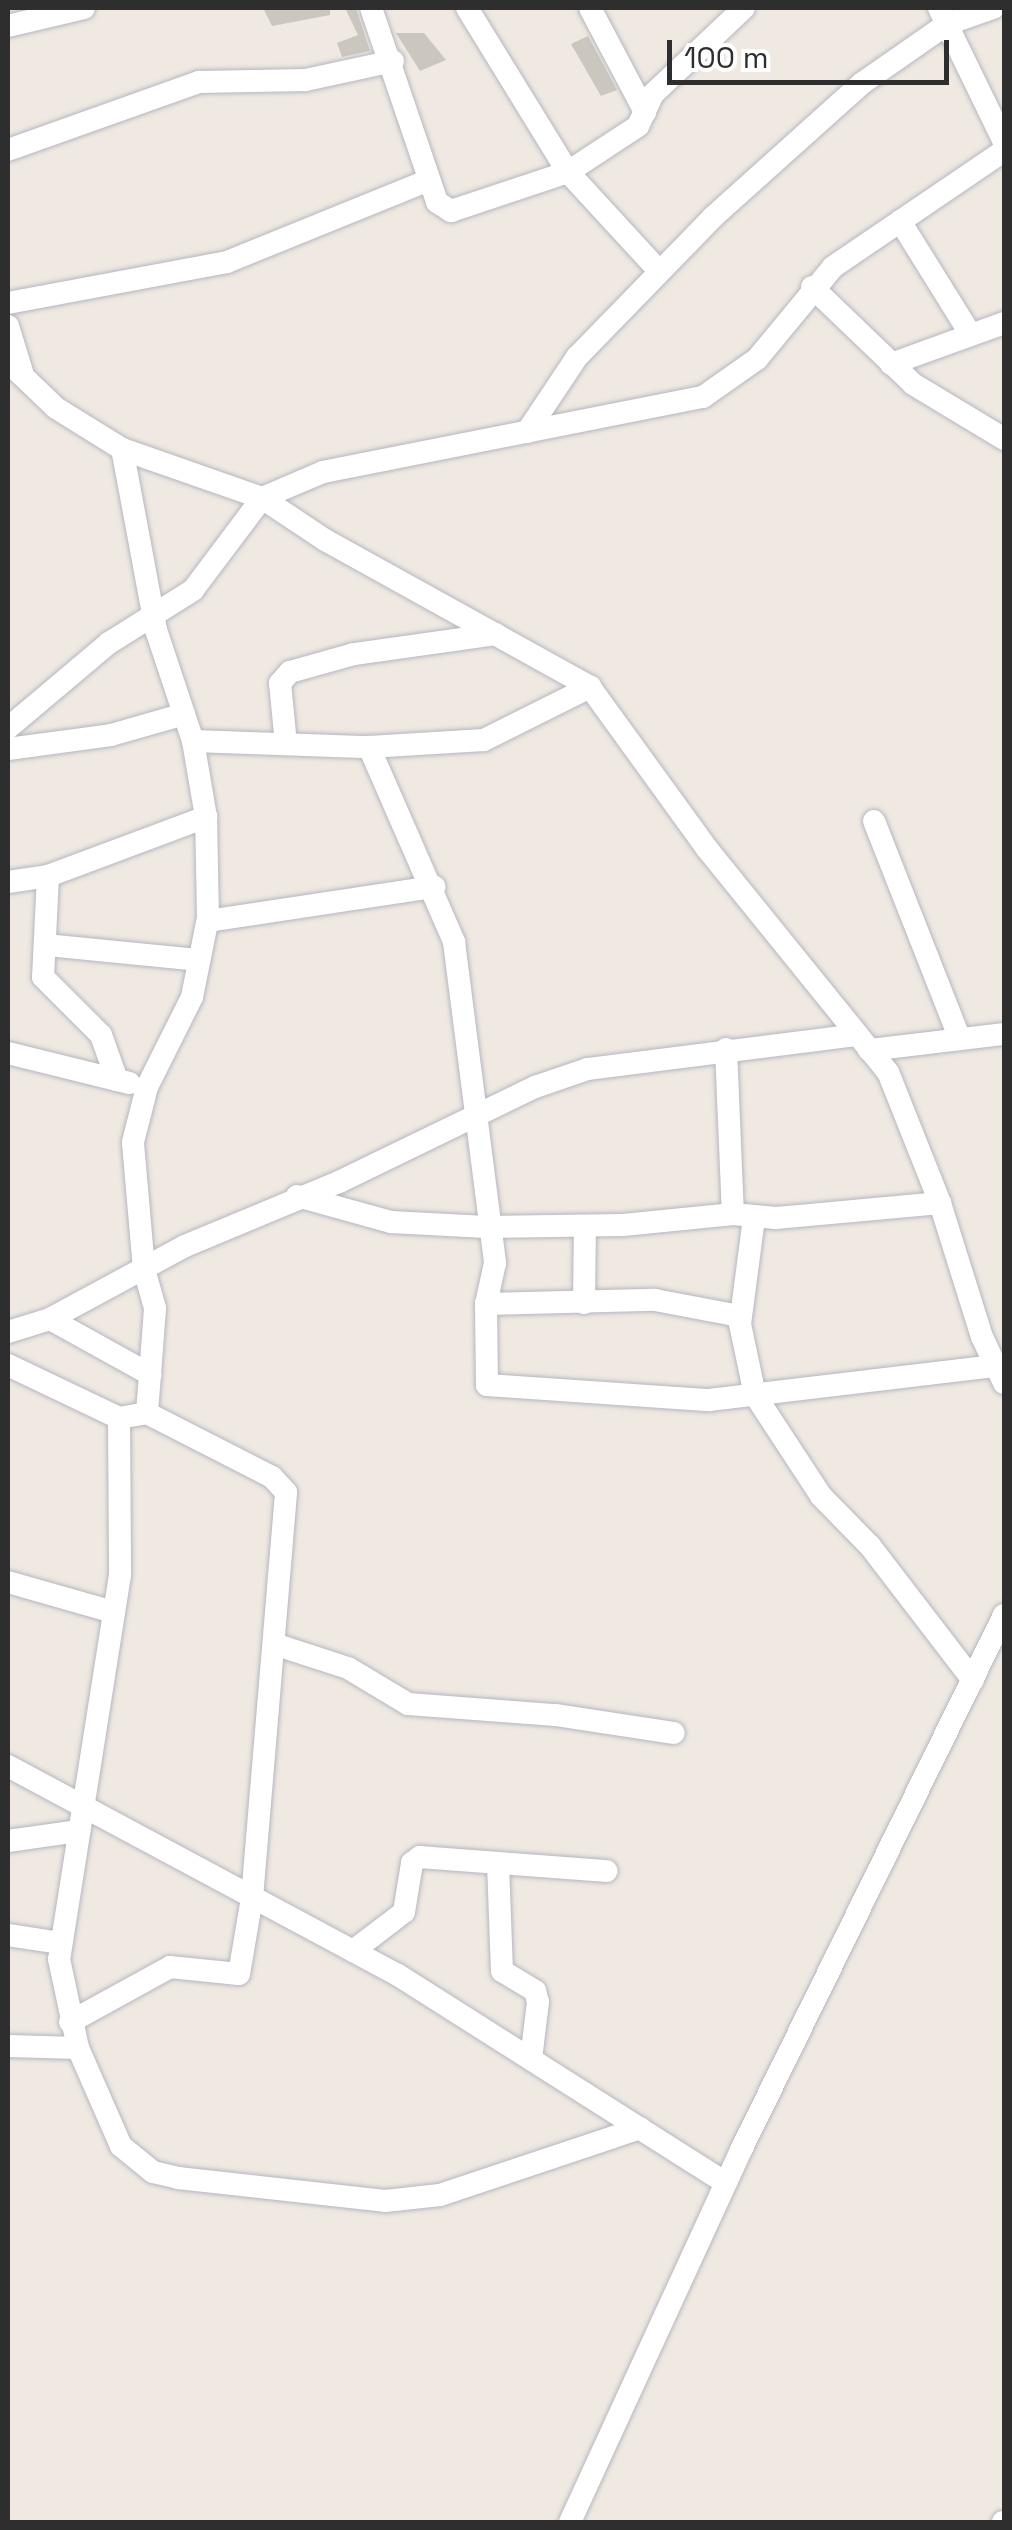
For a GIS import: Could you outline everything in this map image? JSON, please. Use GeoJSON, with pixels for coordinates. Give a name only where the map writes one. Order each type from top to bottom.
{"type":"FeatureCollection","features":[{"type":"Feature","properties":{"kind":"street"},"geometry":{"type":"LineString","coordinates":[[8,26],[84,8]]}},
{"type":"Feature","properties":{"kind":"street"},"geometry":{"type":"LineString","coordinates":[[371,8],[393,61],[429,180],[442,209],[451,212],[568,172],[638,126],[653,94],[744,8]]}},
{"type":"Feature","properties":{"kind":"street"},"geometry":{"type":"LineString","coordinates":[[466,8],[568,172],[659,271]]}},
{"type":"Feature","properties":{"kind":"street"},"geometry":{"type":"LineString","coordinates":[[590,8],[645,112]]}},
{"type":"Feature","properties":{"kind":"street"},"geometry":{"type":"LineString","coordinates":[[527,432],[577,357],[659,271],[861,84],[943,16],[993,8]]}},
{"type":"Feature","properties":{"kind":"street"},"geometry":{"type":"LineString","coordinates":[[943,16],[1004,142]]}},
{"type":"Feature","properties":{"kind":"street"},"geometry":{"type":"LineString","coordinates":[[8,150],[200,82],[306,80],[393,61]]}},
{"type":"Feature","properties":{"kind":"street"},"geometry":{"type":"LineString","coordinates":[[8,728],[109,643],[154,619],[193,590],[262,498],[323,472],[703,396],[757,359],[812,287],[1004,150]]}},
{"type":"Feature","properties":{"kind":"street"},"geometry":{"type":"LineString","coordinates":[[8,303],[228,262],[429,180]]}},
{"type":"Feature","properties":{"kind":"street"},"geometry":{"type":"LineString","coordinates":[[900,221],[969,332]]}},
{"type":"Feature","properties":{"kind":"street"},"geometry":{"type":"LineString","coordinates":[[812,287],[892,364],[1004,439]]}},
{"type":"Feature","properties":{"kind":"street"},"geometry":{"type":"LineString","coordinates":[[892,364],[1004,322]]}},
{"type":"Feature","properties":{"kind":"street"},"geometry":{"type":"LineString","coordinates":[[8,326],[16,370],[56,408],[122,449],[262,498],[590,687],[708,850],[898,1091],[1000,1374],[667,1400],[490,1387],[486,1304],[495,1264],[486,1227],[454,942],[434,888],[369,747]]}},
{"type":"Feature","properties":{"kind":"street"},"geometry":{"type":"LineString","coordinates":[[122,449],[154,619],[193,741],[206,817],[208,921],[200,960],[182,1026],[146,1087],[133,1142],[144,1269],[155,1308],[147,1413]]}},
{"type":"Feature","properties":{"kind":"street"},"geometry":{"type":"LineString","coordinates":[[286,744],[280,683],[290,672],[354,654],[496,634]]}},
{"type":"Feature","properties":{"kind":"street"},"geometry":{"type":"LineString","coordinates":[[193,741],[369,747],[484,740],[590,687]]}},
{"type":"Feature","properties":{"kind":"street"},"geometry":{"type":"LineString","coordinates":[[8,749],[111,735],[184,714]]}},
{"type":"Feature","properties":{"kind":"street"},"geometry":{"type":"LineString","coordinates":[[8,882],[48,876],[206,817]]}},
{"type":"Feature","properties":{"kind":"street"},"geometry":{"type":"LineString","coordinates":[[874,821],[960,1039]]}},
{"type":"Feature","properties":{"kind":"street"},"geometry":{"type":"LineString","coordinates":[[48,876],[43,977],[101,1035],[117,1080]]}},
{"type":"Feature","properties":{"kind":"street"},"geometry":{"type":"LineString","coordinates":[[208,921],[434,888]]}},
{"type":"Feature","properties":{"kind":"street"},"geometry":{"type":"LineString","coordinates":[[46,945],[200,960]]}},
{"type":"Feature","properties":{"kind":"street"},"geometry":{"type":"LineString","coordinates":[[8,1332],[50,1319],[297,1196],[588,1069],[726,1049],[1004,1034]]}},
{"type":"Feature","properties":{"kind":"street"},"geometry":{"type":"LineString","coordinates":[[726,1049],[743,1216],[740,1316],[755,1395],[821,1496],[870,1546],[973,1680]]}},
{"type":"Feature","properties":{"kind":"street"},"geometry":{"type":"LineString","coordinates":[[8,1053],[146,1087]]}},
{"type":"Feature","properties":{"kind":"street"},"geometry":{"type":"LineString","coordinates":[[297,1196],[391,1222],[486,1227],[585,1226],[940,1203]]}},
{"type":"Feature","properties":{"kind":"street"},"geometry":{"type":"LineString","coordinates":[[584,1304],[585,1226]]}},
{"type":"Feature","properties":{"kind":"street"},"geometry":{"type":"LineString","coordinates":[[486,1304],[526,1298],[584,1304],[655,1300],[740,1316]]}},
{"type":"Feature","properties":{"kind":"street"},"geometry":{"type":"LineString","coordinates":[[50,1319],[151,1375]]}},
{"type":"Feature","properties":{"kind":"street"},"geometry":{"type":"LineString","coordinates":[[8,1364],[119,1418],[147,1413],[272,1477],[286,1492],[252,1898],[239,1974],[170,1967],[70,2022]]}},
{"type":"Feature","properties":{"kind":"street"},"geometry":{"type":"LineString","coordinates":[[119,1418],[122,1550],[60,1943],[70,2022],[122,2146],[152,2172],[178,2178],[385,2201],[440,2196],[640,2128]]}},
{"type":"Feature","properties":{"kind":"street"},"geometry":{"type":"LineString","coordinates":[[8,1582],[113,1612]]}},
{"type":"Feature","properties":{"kind":"street"},"geometry":{"type":"LineString","coordinates":[[570,2522],[726,2183],[1004,1616]]}},
{"type":"Feature","properties":{"kind":"street"},"geometry":{"type":"LineString","coordinates":[[274,1644],[348,1668],[408,1704],[556,1715],[674,1733]]}},
{"type":"Feature","properties":{"kind":"street"},"geometry":{"type":"LineString","coordinates":[[8,1766],[354,1951],[726,2183]]}},
{"type":"Feature","properties":{"kind":"street"},"geometry":{"type":"LineString","coordinates":[[8,1841],[79,1831]]}},
{"type":"Feature","properties":{"kind":"street"},"geometry":{"type":"LineString","coordinates":[[354,1951],[404,1912],[414,1859],[606,1871]]}},
{"type":"Feature","properties":{"kind":"street"},"geometry":{"type":"LineString","coordinates":[[498,1863],[502,1971],[536,1991],[538,2002],[531,2059]]}},
{"type":"Feature","properties":{"kind":"street"},"geometry":{"type":"LineString","coordinates":[[8,1936],[60,1943]]}},
{"type":"Feature","properties":{"kind":"street"},"geometry":{"type":"LineString","coordinates":[[8,2046],[78,2048]]}},
{"type":"Feature","properties":{"kind":"building"},"geometry":{"type":"Polygon","coordinates":[[[263,8],[330,8],[330,15],[272,26],[263,8]]]}},
{"type":"Feature","properties":{"kind":"building"},"geometry":{"type":"Polygon","coordinates":[[[345,8],[356,8],[370,51],[342,57],[337,43],[358,35],[345,8]]]}},
{"type":"Feature","properties":{"kind":"building"},"geometry":{"type":"Polygon","coordinates":[[[396,33],[424,33],[446,60],[420,71],[396,33]]]}},
{"type":"Feature","properties":{"kind":"building"},"geometry":{"type":"Polygon","coordinates":[[[588,36],[617,90],[601,96],[571,44],[588,36]]]}}]}
